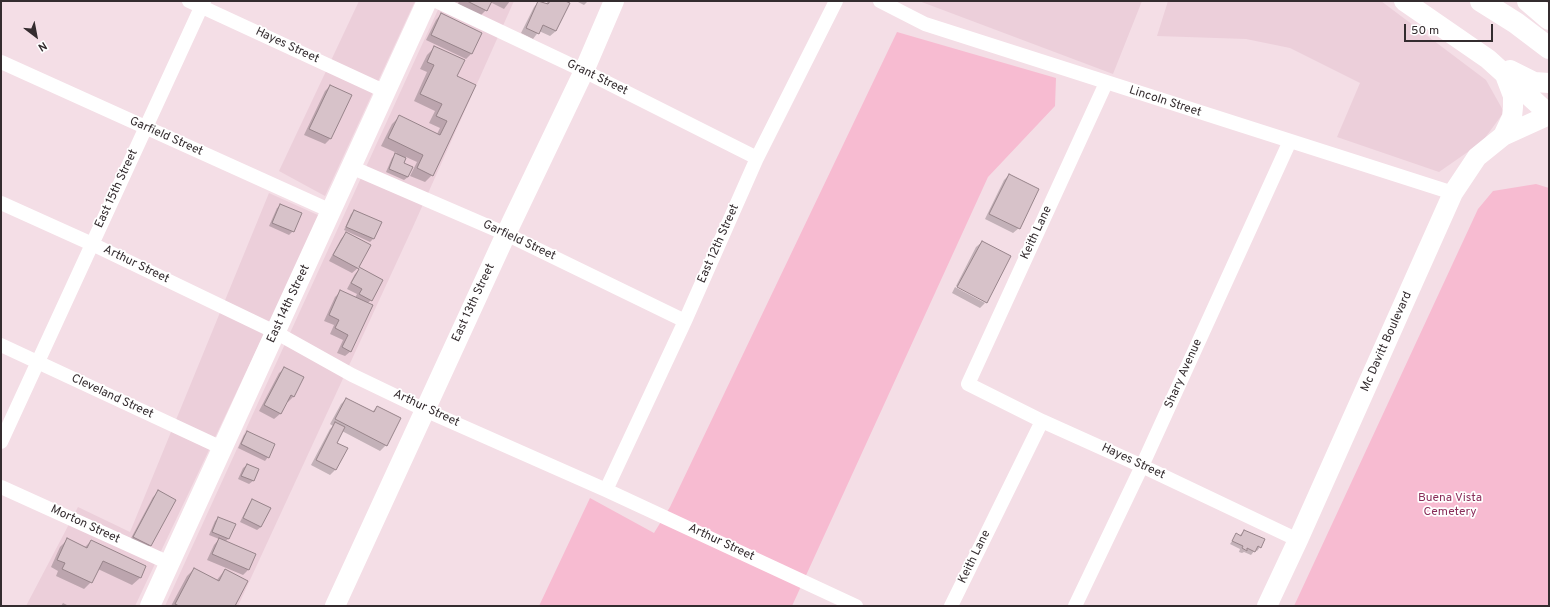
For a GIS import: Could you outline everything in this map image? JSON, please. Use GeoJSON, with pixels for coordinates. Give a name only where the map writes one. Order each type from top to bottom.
{"type":"FeatureCollection","features":[{"type":"Feature","properties":{"kind":"highway"},"geometry":{"type":"LineString","coordinates":[[1481,1],[1516,23],[1549,48]]}},
{"type":"Feature","properties":{"kind":"highway"},"geometry":{"type":"LineString","coordinates":[[1528,1],[1549,19]]}},
{"type":"Feature","properties":{"kind":"street","name":"East 14th Street"},"geometry":{"type":"LineString","coordinates":[[150,606],[427,1]]}},
{"type":"Feature","properties":{"kind":"street","name":"Grant Street"},"geometry":{"type":"LineString","coordinates":[[436,1],[584,71],[757,158]]}},
{"type":"Feature","properties":{"kind":"street","name":"East 13th Street"},"geometry":{"type":"LineString","coordinates":[[335,606],[506,234],[584,71],[614,1]]}},
{"type":"Feature","properties":{"kind":"street","name":"East 12th Street"},"geometry":{"type":"LineString","coordinates":[[606,490],[685,321],[757,158],[836,1]]}},
{"type":"Feature","properties":{"kind":"street","name":"Lincoln Street"},"geometry":{"type":"LineString","coordinates":[[880,1],[925,24],[1453,193]]}},
{"type":"Feature","properties":{"kind":"street"},"geometry":{"type":"LineString","coordinates":[[1404,1],[1488,60],[1549,115]]}},
{"type":"Feature","properties":{"kind":"street","name":"Hayes Street"},"geometry":{"type":"LineString","coordinates":[[198,3],[386,92]]}},
{"type":"Feature","properties":{"kind":"street","name":"East 15th Street"},"geometry":{"type":"LineString","coordinates":[[1,442],[146,128],[198,3]]}},
{"type":"Feature","properties":{"kind":"street"},"geometry":{"type":"LineString","coordinates":[[1488,60],[1534,82],[1549,83]]}},
{"type":"Feature","properties":{"kind":"street","name":"Garfield Street"},"geometry":{"type":"LineString","coordinates":[[1,62],[331,211]]}},
{"type":"Feature","properties":{"kind":"street"},"geometry":{"type":"LineString","coordinates":[[1503,136],[1512,117],[1514,107],[1513,96],[1505,74]]}},
{"type":"Feature","properties":{"kind":"street","name":"Keith Lane"},"geometry":{"type":"LineString","coordinates":[[968,384],[1106,83]]}},
{"type":"Feature","properties":{"kind":"street","name":"Mc Davitt Boulevard"},"geometry":{"type":"LineString","coordinates":[[1267,606],[1453,193],[1477,157],[1503,136],[1549,115]]}},
{"type":"Feature","properties":{"kind":"street","name":"Shary Avenue"},"geometry":{"type":"LineString","coordinates":[[1075,606],[1142,466],[1290,141]]}},
{"type":"Feature","properties":{"kind":"street","name":"Garfield Street"},"geometry":{"type":"LineString","coordinates":[[351,167],[506,234],[685,321]]}},
{"type":"Feature","properties":{"kind":"street","name":"Arthur Street"},"geometry":{"type":"LineString","coordinates":[[1,202],[275,332],[352,375],[425,410],[606,490],[856,606]]}},
{"type":"Feature","properties":{"kind":"street","name":"Cleveland Street"},"geometry":{"type":"LineString","coordinates":[[1,345],[222,448]]}},
{"type":"Feature","properties":{"kind":"street","name":"Hayes Street"},"geometry":{"type":"LineString","coordinates":[[968,384],[1042,421],[1142,466],[1298,540]]}},
{"type":"Feature","properties":{"kind":"street","name":"Keith Lane"},"geometry":{"type":"LineString","coordinates":[[951,606],[1042,421]]}},
{"type":"Feature","properties":{"kind":"street","name":"Morton Street"},"geometry":{"type":"LineString","coordinates":[[1,487],[169,563]]}},
{"type":"Feature","properties":{"kind":"shaded area"},"geometry":{"type":"Polygon","coordinates":[[[359,1],[415,1],[325,196],[279,171],[359,1]]]}},
{"type":"Feature","properties":{"kind":"shaded area"},"geometry":{"type":"Polygon","coordinates":[[[442,1],[514,1],[412,229],[238,606],[165,606],[442,1]]]}},
{"type":"Feature","properties":{"kind":"shaded area"},"geometry":{"type":"Polygon","coordinates":[[[919,1],[1142,1],[1113,74],[919,1]]]}},
{"type":"Feature","properties":{"kind":"shaded area"},"geometry":{"type":"Polygon","coordinates":[[[1168,1],[1381,1],[1486,80],[1504,112],[1482,142],[1439,172],[1337,137],[1360,83],[1290,48],[1246,39],[1157,36],[1168,1]]]}},
{"type":"Feature","properties":{"kind":"shaded area"},"geometry":{"type":"Polygon","coordinates":[[[269,193],[320,216],[135,606],[26,606],[78,507],[130,532],[269,193]]]}},
{"type":"Feature","properties":{"kind":"green space"},"geometry":{"type":"Polygon","coordinates":[[[897,32],[1056,78],[1055,106],[988,177],[792,606],[539,606],[590,498],[654,533],[670,507],[897,32]]]}},
{"type":"Feature","properties":{"kind":"green space","name":"Buena Vista Cemetery"},"geometry":{"type":"Polygon","coordinates":[[[1536,184],[1549,188],[1549,606],[1294,606],[1478,209],[1493,191],[1536,184]]]}},
{"type":"Feature","properties":{"kind":"building"},"geometry":{"type":"Polygon","coordinates":[[[467,1],[492,1],[487,11],[467,1]]]}},
{"type":"Feature","properties":{"kind":"building"},"geometry":{"type":"Polygon","coordinates":[[[538,1],[548,4],[550,1],[565,1],[570,3],[556,31],[543,25],[539,34],[526,28],[538,1]]]}},
{"type":"Feature","properties":{"kind":"building"},"geometry":{"type":"Polygon","coordinates":[[[441,13],[482,33],[472,54],[431,35],[441,13]]]}},
{"type":"Feature","properties":{"kind":"building"},"geometry":{"type":"Polygon","coordinates":[[[434,46],[465,60],[457,76],[476,85],[433,176],[417,168],[423,155],[388,138],[399,115],[440,135],[447,121],[436,116],[442,104],[420,94],[434,65],[427,62],[434,46]]]}},
{"type":"Feature","properties":{"kind":"building"},"geometry":{"type":"Polygon","coordinates":[[[330,85],[352,95],[331,139],[309,129],[330,85]]]}},
{"type":"Feature","properties":{"kind":"building"},"geometry":{"type":"Polygon","coordinates":[[[395,153],[406,158],[404,163],[413,167],[408,177],[389,169],[395,153]]]}},
{"type":"Feature","properties":{"kind":"building"},"geometry":{"type":"Polygon","coordinates":[[[1009,174],[1039,189],[1020,229],[989,214],[1009,174]]]}},
{"type":"Feature","properties":{"kind":"building"},"geometry":{"type":"Polygon","coordinates":[[[280,204],[302,213],[294,232],[272,223],[280,204]]]}},
{"type":"Feature","properties":{"kind":"building"},"geometry":{"type":"Polygon","coordinates":[[[354,210],[382,222],[374,239],[346,227],[354,210]]]}},
{"type":"Feature","properties":{"kind":"building"},"geometry":{"type":"Polygon","coordinates":[[[346,232],[371,245],[359,267],[383,280],[372,301],[359,294],[362,289],[351,283],[359,269],[333,255],[346,232]]]}},
{"type":"Feature","properties":{"kind":"building"},"geometry":{"type":"Polygon","coordinates":[[[982,241],[1011,256],[987,303],[957,287],[982,241]]]}},
{"type":"Feature","properties":{"kind":"building"},"geometry":{"type":"Polygon","coordinates":[[[340,290],[373,305],[351,352],[342,347],[348,335],[335,328],[339,320],[329,315],[340,290]]]}},
{"type":"Feature","properties":{"kind":"building"},"geometry":{"type":"Polygon","coordinates":[[[284,367],[304,377],[294,397],[291,395],[281,414],[264,405],[284,367]]]}},
{"type":"Feature","properties":{"kind":"building"},"geometry":{"type":"Polygon","coordinates":[[[346,398],[374,412],[377,406],[401,418],[387,446],[335,419],[346,398]]]}},
{"type":"Feature","properties":{"kind":"building"},"geometry":{"type":"Polygon","coordinates":[[[335,422],[345,427],[337,443],[348,448],[336,470],[316,460],[335,422]]]}},
{"type":"Feature","properties":{"kind":"building"},"geometry":{"type":"Polygon","coordinates":[[[247,431],[275,444],[269,458],[241,444],[247,431]]]}},
{"type":"Feature","properties":{"kind":"building"},"geometry":{"type":"Polygon","coordinates":[[[247,464],[259,469],[254,481],[241,476],[247,464]]]}},
{"type":"Feature","properties":{"kind":"building"},"geometry":{"type":"Polygon","coordinates":[[[158,490],[176,500],[151,546],[133,537],[158,490]]]}},
{"type":"Feature","properties":{"kind":"building"},"geometry":{"type":"Polygon","coordinates":[[[252,499],[271,508],[261,527],[243,518],[252,499]]]}},
{"type":"Feature","properties":{"kind":"building"},"geometry":{"type":"Polygon","coordinates":[[[218,517],[236,524],[229,539],[212,532],[218,517]]]}},
{"type":"Feature","properties":{"kind":"building"},"geometry":{"type":"Polygon","coordinates":[[[1244,530],[1265,539],[1261,548],[1258,546],[1255,552],[1247,548],[1247,551],[1242,548],[1243,546],[1232,541],[1236,533],[1241,536],[1244,530]]]}},
{"type":"Feature","properties":{"kind":"building"},"geometry":{"type":"Polygon","coordinates":[[[67,538],[87,548],[91,540],[146,566],[141,578],[103,561],[92,583],[62,569],[65,563],[57,560],[67,538]]]}},
{"type":"Feature","properties":{"kind":"building"},"geometry":{"type":"Polygon","coordinates":[[[219,538],[256,554],[249,570],[212,554],[219,538]]]}},
{"type":"Feature","properties":{"kind":"building"},"geometry":{"type":"Polygon","coordinates":[[[194,568],[219,581],[225,569],[248,581],[235,606],[179,606],[175,604],[194,568]]]}}]}
